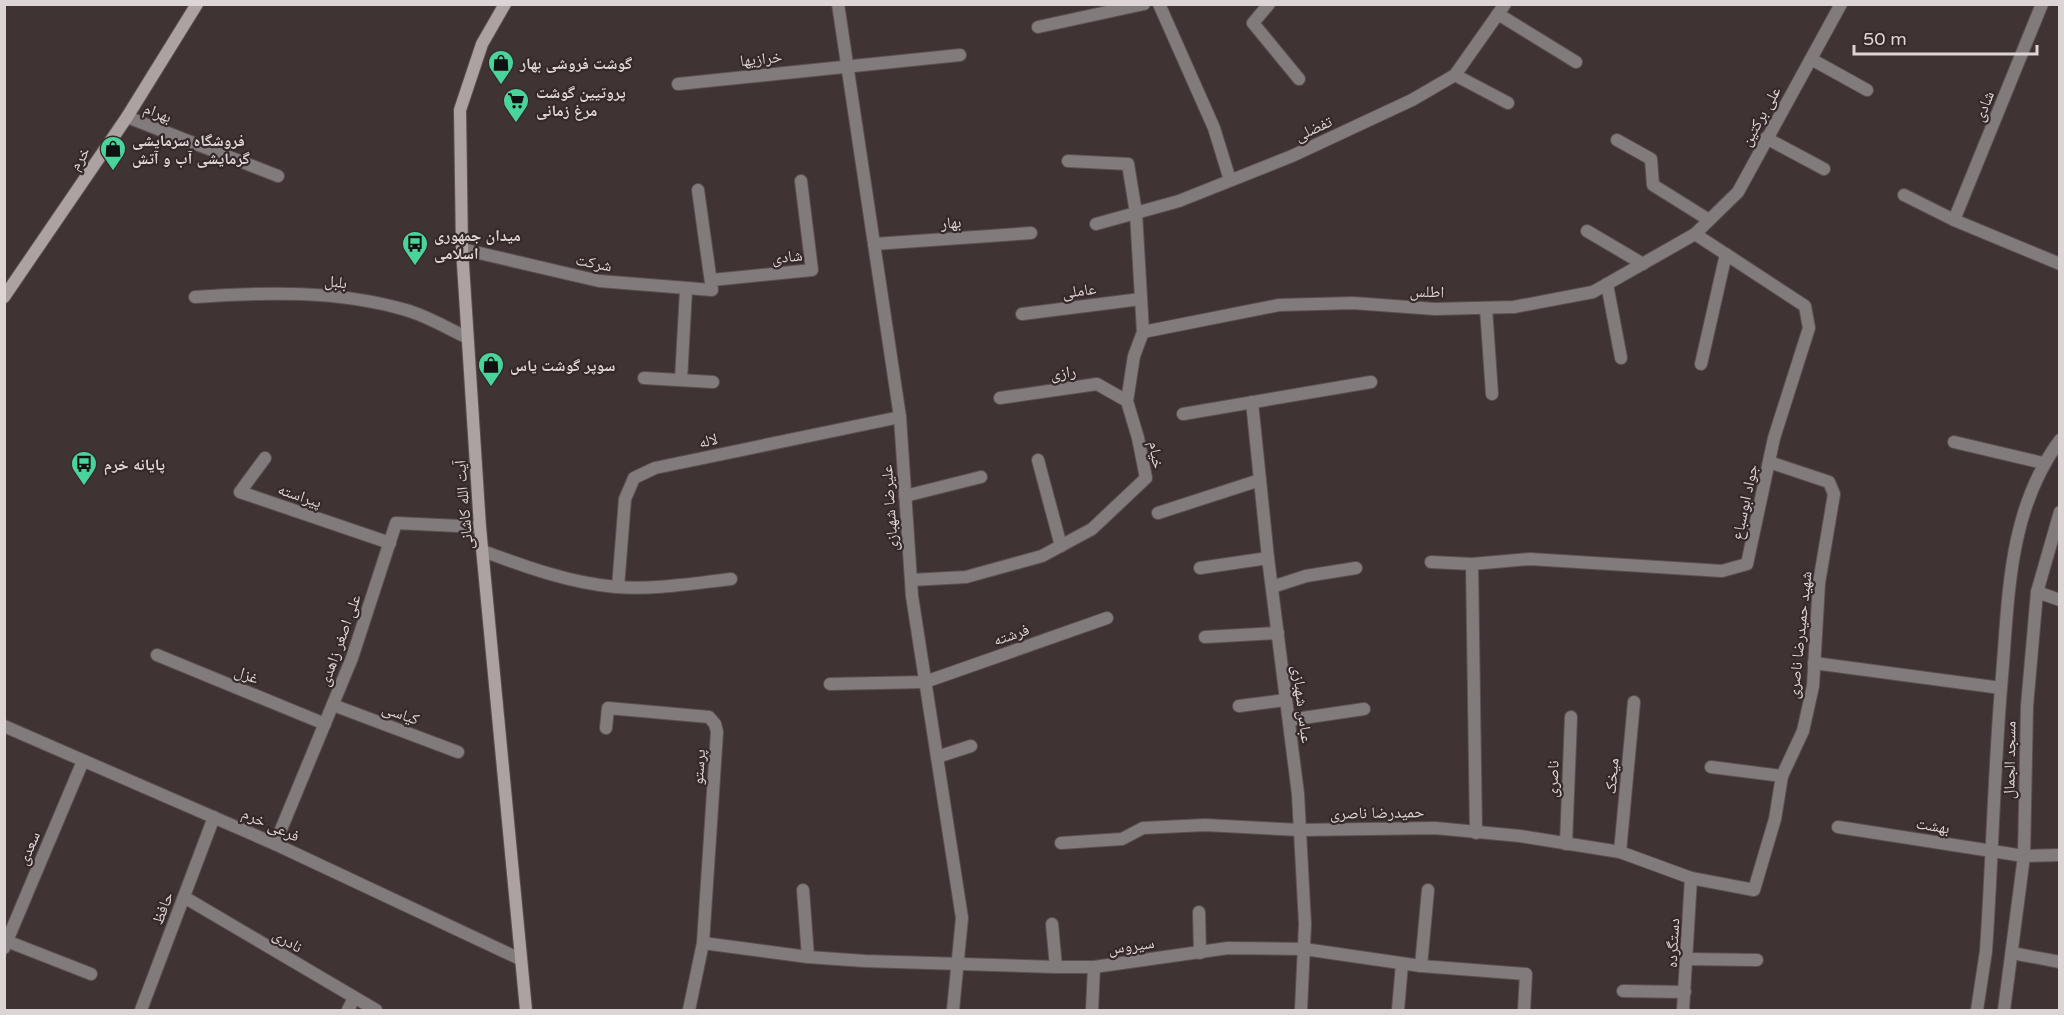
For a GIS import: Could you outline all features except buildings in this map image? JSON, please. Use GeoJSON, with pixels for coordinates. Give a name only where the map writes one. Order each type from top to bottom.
{"type":"FeatureCollection","features":[{"type":"Feature","properties":{"kind":"main road","name":"خرم"},"geometry":{"type":"LineString","coordinates":[[4,297],[127,117],[196,4]]}},
{"type":"Feature","properties":{"kind":"main road","name":"آیت الله کاشانی"},"geometry":{"type":"LineString","coordinates":[[505,4],[482,44],[460,110],[462,249],[480,527],[526,1011]]}},
{"type":"Feature","properties":{"kind":"street","name":"علیرضا شهبازی"},"geometry":{"type":"LineString","coordinates":[[838,4],[900,417],[911,580],[962,918],[953,1011]]}},
{"type":"Feature","properties":{"kind":"street"},"geometry":{"type":"LineString","coordinates":[[1038,27],[1144,4]]}},
{"type":"Feature","properties":{"kind":"street"},"geometry":{"type":"LineString","coordinates":[[1159,4],[1214,128],[1230,180]]}},
{"type":"Feature","properties":{"kind":"street"},"geometry":{"type":"LineString","coordinates":[[1269,4],[1253,23],[1299,80]]}},
{"type":"Feature","properties":{"kind":"street","name":"علی برکتین"},"geometry":{"type":"LineString","coordinates":[[1695,234],[1738,192],[1841,4]]}},
{"type":"Feature","properties":{"kind":"street","name":"شادی"},"geometry":{"type":"LineString","coordinates":[[1954,220],[2042,4]]}},
{"type":"Feature","properties":{"kind":"street"},"geometry":{"type":"LineString","coordinates":[[1501,10],[1576,62]]}},
{"type":"Feature","properties":{"kind":"street","name":"تفضلی"},"geometry":{"type":"LineString","coordinates":[[1096,224],[1179,201],[1292,156],[1412,100],[1455,75],[1501,10]]}},
{"type":"Feature","properties":{"kind":"street","name":"خرازیها"},"geometry":{"type":"LineString","coordinates":[[678,84],[960,55]]}},
{"type":"Feature","properties":{"kind":"street"},"geometry":{"type":"LineString","coordinates":[[1811,59],[1867,90]]}},
{"type":"Feature","properties":{"kind":"street"},"geometry":{"type":"LineString","coordinates":[[1455,75],[1508,103]]}},
{"type":"Feature","properties":{"kind":"street","name":"بهرام"},"geometry":{"type":"LineString","coordinates":[[127,117],[278,176]]}},
{"type":"Feature","properties":{"kind":"street"},"geometry":{"type":"LineString","coordinates":[[1766,138],[1824,169]]}},
{"type":"Feature","properties":{"kind":"street"},"geometry":{"type":"LineString","coordinates":[[1617,140],[1651,159],[1653,185],[1709,220]]}},
{"type":"Feature","properties":{"kind":"street","name":"خیام"},"geometry":{"type":"LineString","coordinates":[[911,580],[966,577],[1042,556],[1092,529],[1146,478],[1138,438],[1127,401],[1134,356],[1143,332],[1136,213],[1128,164],[1068,162]]}},
{"type":"Feature","properties":{"kind":"street","name":"شادی"},"geometry":{"type":"LineString","coordinates":[[712,280],[812,270],[801,181]]}},
{"type":"Feature","properties":{"kind":"street"},"geometry":{"type":"LineString","coordinates":[[698,190],[712,280]]}},
{"type":"Feature","properties":{"kind":"street"},"geometry":{"type":"LineString","coordinates":[[1904,195],[1954,220],[2060,264]]}},
{"type":"Feature","properties":{"kind":"street"},"geometry":{"type":"LineString","coordinates":[[1587,231],[1643,264]]}},
{"type":"Feature","properties":{"kind":"street","name":"بهار"},"geometry":{"type":"LineString","coordinates":[[873,244],[1031,232]]}},
{"type":"Feature","properties":{"kind":"street","name":"جواد ابوسباع"},"geometry":{"type":"LineString","coordinates":[[1431,562],[1472,564],[1530,560],[1722,571],[1747,564],[1774,438],[1809,328],[1805,306],[1695,234]]}},
{"type":"Feature","properties":{"kind":"street","name":"اطلس"},"geometry":{"type":"LineString","coordinates":[[1143,332],[1279,305],[1353,303],[1435,309],[1486,308],[1551,302],[1593,292],[1695,234]]}},
{"type":"Feature","properties":{"kind":"street","name":"شرکت"},"geometry":{"type":"LineString","coordinates":[[462,249],[599,281],[686,290],[712,290],[712,280]]}},
{"type":"Feature","properties":{"kind":"street"},"geometry":{"type":"LineString","coordinates":[[1701,364],[1726,254]]}},
{"type":"Feature","properties":{"kind":"street"},"geometry":{"type":"LineString","coordinates":[[1607,284],[1621,358]]}},
{"type":"Feature","properties":{"kind":"street"},"geometry":{"type":"LineString","coordinates":[[681,380],[686,290]]}},
{"type":"Feature","properties":{"kind":"street","name":"بلبل"},"geometry":{"type":"LineString","coordinates":[[195,297],[262,292],[327,295],[407,310],[466,336]]}},
{"type":"Feature","properties":{"kind":"street","name":"عاملی"},"geometry":{"type":"LineString","coordinates":[[1022,314],[1141,299]]}},
{"type":"Feature","properties":{"kind":"street"},"geometry":{"type":"LineString","coordinates":[[1486,308],[1492,394]]}},
{"type":"Feature","properties":{"kind":"street"},"geometry":{"type":"LineString","coordinates":[[644,378],[713,382]]}},
{"type":"Feature","properties":{"kind":"street"},"geometry":{"type":"LineString","coordinates":[[1183,414],[1371,382]]}},
{"type":"Feature","properties":{"kind":"street","name":"رازی"},"geometry":{"type":"LineString","coordinates":[[1000,398],[1097,384],[1127,401]]}},
{"type":"Feature","properties":{"kind":"street","name":"عباس شهبازی"},"geometry":{"type":"LineString","coordinates":[[1252,402],[1300,830],[1304,949],[1301,1011]]}},
{"type":"Feature","properties":{"kind":"street","name":"لاله"},"geometry":{"type":"LineString","coordinates":[[618,587],[624,508],[634,478],[655,468],[900,417]]}},
{"type":"Feature","properties":{"kind":"street","name":"مسجد الجمال"},"geometry":{"type":"LineString","coordinates":[[1977,1011],[1986,951],[2008,584],[2021,516],[2043,463],[2060,440]]}},
{"type":"Feature","properties":{"kind":"street"},"geometry":{"type":"LineString","coordinates":[[1954,442],[2043,463]]}},
{"type":"Feature","properties":{"kind":"street","name":"پیراسته"},"geometry":{"type":"LineString","coordinates":[[265,458],[240,492],[390,543]]}},
{"type":"Feature","properties":{"kind":"street"},"geometry":{"type":"LineString","coordinates":[[1038,460],[1061,546]]}},
{"type":"Feature","properties":{"kind":"street","name":"شهید حمیدرضا ناصری"},"geometry":{"type":"LineString","coordinates":[[1691,878],[1755,890],[1775,819],[1782,776],[1803,731],[1813,686],[1819,583],[1833,490],[1829,482],[1769,462]]}},
{"type":"Feature","properties":{"kind":"street"},"geometry":{"type":"LineString","coordinates":[[905,496],[981,477]]}},
{"type":"Feature","properties":{"kind":"street"},"geometry":{"type":"LineString","coordinates":[[1158,513],[1260,480]]}},
{"type":"Feature","properties":{"kind":"street","name":"مسجد الجمال"},"geometry":{"type":"LineString","coordinates":[[2004,1011],[2027,856],[2026,706],[2037,592],[2060,512]]}},
{"type":"Feature","properties":{"kind":"street","name":"علی اصغر زاهدی"},"geometry":{"type":"LineString","coordinates":[[274,844],[352,658],[396,523],[480,527]]}},
{"type":"Feature","properties":{"kind":"street"},"geometry":{"type":"LineString","coordinates":[[483,551],[571,580],[618,587],[674,585],[731,579]]}},
{"type":"Feature","properties":{"kind":"street"},"geometry":{"type":"LineString","coordinates":[[1200,568],[1268,558]]}},
{"type":"Feature","properties":{"kind":"street"},"geometry":{"type":"LineString","coordinates":[[1472,564],[1476,833]]}},
{"type":"Feature","properties":{"kind":"street"},"geometry":{"type":"LineString","coordinates":[[1272,587],[1306,576],[1356,568]]}},
{"type":"Feature","properties":{"kind":"street"},"geometry":{"type":"LineString","coordinates":[[2037,592],[2060,600]]}},
{"type":"Feature","properties":{"kind":"street","name":"فرشته"},"geometry":{"type":"LineString","coordinates":[[830,684],[925,682],[1107,618]]}},
{"type":"Feature","properties":{"kind":"street"},"geometry":{"type":"LineString","coordinates":[[1205,637],[1278,633]]}},
{"type":"Feature","properties":{"kind":"street","name":"غزل"},"geometry":{"type":"LineString","coordinates":[[157,655],[325,724]]}},
{"type":"Feature","properties":{"kind":"street"},"geometry":{"type":"LineString","coordinates":[[1814,663],[2001,688]]}},
{"type":"Feature","properties":{"kind":"street"},"geometry":{"type":"LineString","coordinates":[[1239,706],[1286,700]]}},
{"type":"Feature","properties":{"kind":"street","name":"میخک"},"geometry":{"type":"LineString","coordinates":[[1620,852],[1634,702]]}},
{"type":"Feature","properties":{"kind":"street","name":"کیاسی"},"geometry":{"type":"LineString","coordinates":[[333,705],[458,752]]}},
{"type":"Feature","properties":{"kind":"street","name":"پرستو"},"geometry":{"type":"LineString","coordinates":[[606,728],[608,708],[709,717],[715,724],[717,732],[703,943]]}},
{"type":"Feature","properties":{"kind":"street"},"geometry":{"type":"LineString","coordinates":[[1289,720],[1364,709]]}},
{"type":"Feature","properties":{"kind":"street","name":"ناصری"},"geometry":{"type":"LineString","coordinates":[[1566,844],[1571,717]]}},
{"type":"Feature","properties":{"kind":"street","name":"فرعی خرم"},"geometry":{"type":"LineString","coordinates":[[4,726],[274,844],[520,959]]}},
{"type":"Feature","properties":{"kind":"street"},"geometry":{"type":"LineString","coordinates":[[937,757],[971,746]]}},
{"type":"Feature","properties":{"kind":"street","name":"سعدی"},"geometry":{"type":"LineString","coordinates":[[5,943],[83,761]]}},
{"type":"Feature","properties":{"kind":"street"},"geometry":{"type":"LineString","coordinates":[[1711,766],[1782,776]]}},
{"type":"Feature","properties":{"kind":"street","name":"حافظ"},"geometry":{"type":"LineString","coordinates":[[141,1011],[214,817]]}},
{"type":"Feature","properties":{"kind":"street","name":"حمیدرضا ناصری"},"geometry":{"type":"LineString","coordinates":[[1061,843],[1122,839],[1143,828],[1205,825],[1300,830],[1435,828],[1620,852],[1691,878]]}},
{"type":"Feature","properties":{"kind":"street","name":"بهشت"},"geometry":{"type":"LineString","coordinates":[[1838,827],[2027,856],[2055,855]]}},
{"type":"Feature","properties":{"kind":"street","name":"دستگرده"},"geometry":{"type":"LineString","coordinates":[[1683,1011],[1688,959],[1691,878]]}},
{"type":"Feature","properties":{"kind":"street"},"geometry":{"type":"LineString","coordinates":[[803,890],[808,957]]}},
{"type":"Feature","properties":{"kind":"street"},"geometry":{"type":"LineString","coordinates":[[1421,966],[1428,890]]}},
{"type":"Feature","properties":{"kind":"street","name":"نادری"},"geometry":{"type":"LineString","coordinates":[[184,897],[376,1011]]}},
{"type":"Feature","properties":{"kind":"street"},"geometry":{"type":"LineString","coordinates":[[1199,912],[1200,952]]}},
{"type":"Feature","properties":{"kind":"street"},"geometry":{"type":"LineString","coordinates":[[1052,924],[1056,967]]}},
{"type":"Feature","properties":{"kind":"street"},"geometry":{"type":"LineString","coordinates":[[5,943],[92,974]]}},
{"type":"Feature","properties":{"kind":"street"},"geometry":{"type":"LineString","coordinates":[[689,1011],[703,943]]}},
{"type":"Feature","properties":{"kind":"street","name":"سیروس"},"geometry":{"type":"LineString","coordinates":[[703,943],[808,957],[957,966],[1056,967],[1094,967],[1228,948],[1304,949],[1421,966],[1526,974],[1524,1011]]}},
{"type":"Feature","properties":{"kind":"street"},"geometry":{"type":"LineString","coordinates":[[2012,953],[2054,961]]}},
{"type":"Feature","properties":{"kind":"street"},"geometry":{"type":"LineString","coordinates":[[1688,959],[1756,960]]}},
{"type":"Feature","properties":{"kind":"street"},"geometry":{"type":"LineString","coordinates":[[1398,1011],[1402,963]]}},
{"type":"Feature","properties":{"kind":"street"},"geometry":{"type":"LineString","coordinates":[[1092,1011],[1094,967]]}},
{"type":"Feature","properties":{"kind":"street"},"geometry":{"type":"LineString","coordinates":[[1623,991],[1685,992]]}},
{"type":"Feature","properties":{"kind":"street"},"geometry":{"type":"LineString","coordinates":[[348,1011],[354,998]]}},
{"type":"Feature","properties":{"kind":"place","name":"گوشت فروشی بهار"},"geometry":{"type":"Point","coordinates":[501,86]}},
{"type":"Feature","properties":{"kind":"place","name":"پروتیین گوشت مرغ زمانی"},"geometry":{"type":"Point","coordinates":[516,124]}},
{"type":"Feature","properties":{"kind":"place","name":"فروشگاه سرمایشی گرمایشی آب و آتش"},"geometry":{"type":"Point","coordinates":[113,172]}},
{"type":"Feature","properties":{"kind":"place","name":"میدان جمهوری اسلامی"},"geometry":{"type":"Point","coordinates":[415,267]}},
{"type":"Feature","properties":{"kind":"place","name":"سوپر گوشت یاس"},"geometry":{"type":"Point","coordinates":[491,388]}},
{"type":"Feature","properties":{"kind":"place","name":"پایانه خرم"},"geometry":{"type":"Point","coordinates":[84,487]}}]}
